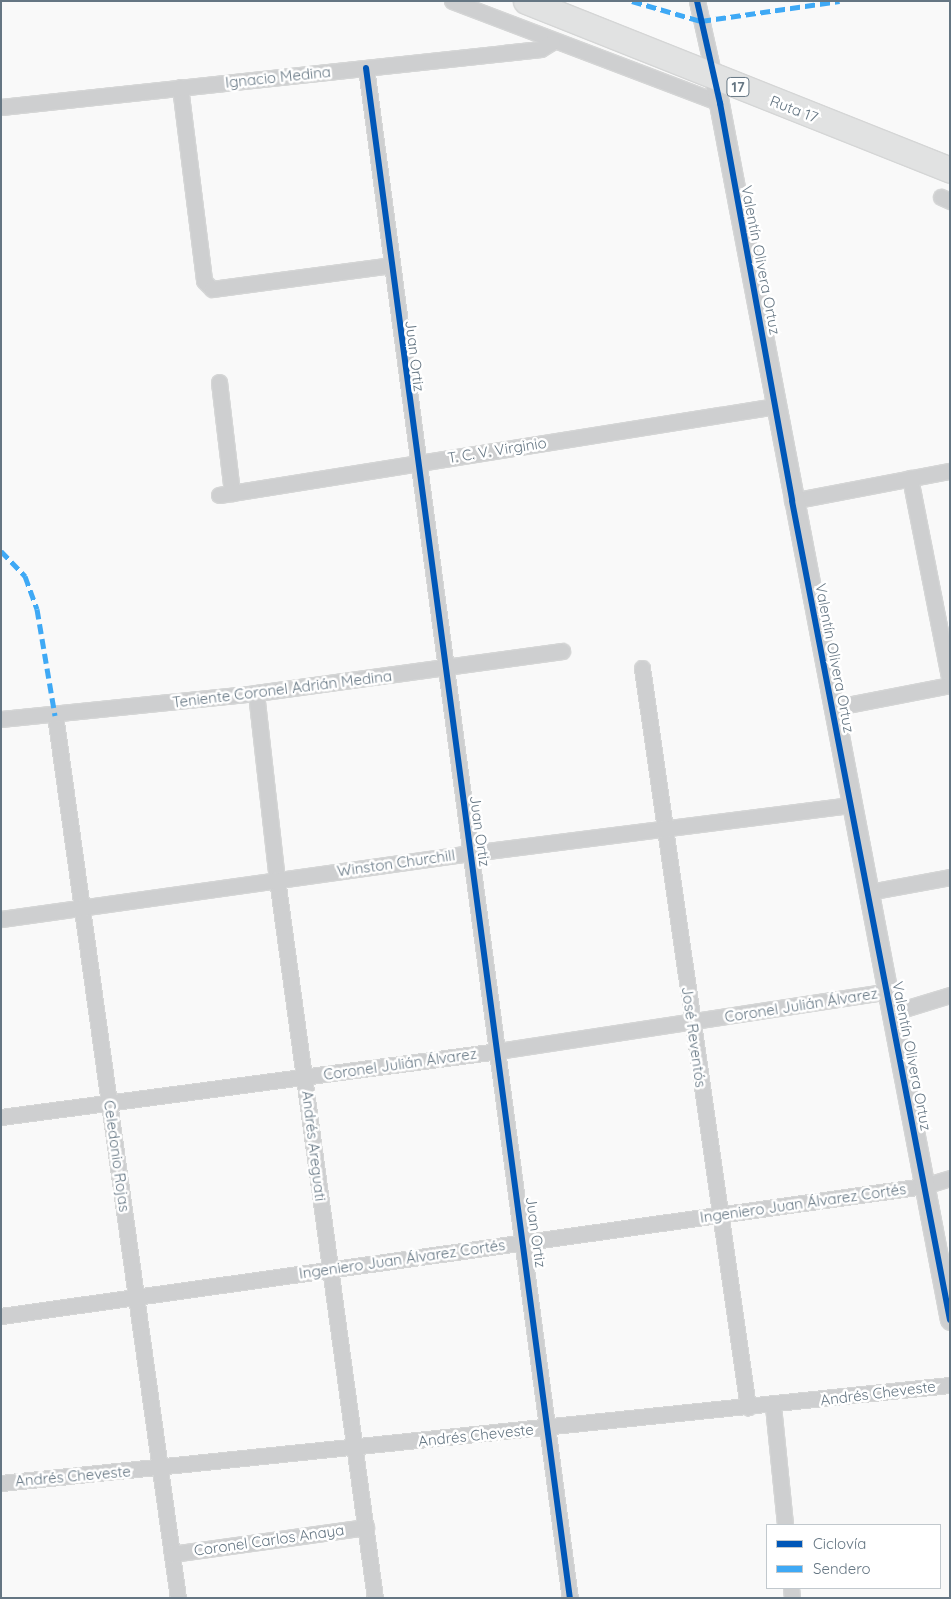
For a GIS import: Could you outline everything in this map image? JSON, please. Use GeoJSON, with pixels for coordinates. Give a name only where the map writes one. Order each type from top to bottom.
{"type":"FeatureCollection","features":[{"type":"Feature","properties":{"kind":"highway","name":"Ruta 17"},"geometry":{"type":"LineString","coordinates":[[526,1],[950,170]]}},
{"type":"Feature","properties":{"kind":"street"},"geometry":{"type":"LineString","coordinates":[[452,1],[552,42],[720,103]]}},
{"type":"Feature","properties":{"kind":"street","name":"Valentín Olivera Ortuz"},"geometry":{"type":"LineString","coordinates":[[697,1],[720,103],[792,501],[870,892],[891,1013],[950,1320]]}},
{"type":"Feature","properties":{"kind":"street","name":"Ignacio Medina"},"geometry":{"type":"LineString","coordinates":[[1,107],[541,49],[552,42]]}},
{"type":"Feature","properties":{"kind":"street","name":"Juan Ortiz"},"geometry":{"type":"LineString","coordinates":[[366,68],[416,462],[525,1242],[570,1598]]}},
{"type":"Feature","properties":{"kind":"street"},"geometry":{"type":"LineString","coordinates":[[180,87],[204,281],[212,289],[391,265]]}},
{"type":"Feature","properties":{"kind":"street","name":"T. C. V. Virginio"},"geometry":{"type":"LineString","coordinates":[[220,382],[225,494],[776,406]]}},
{"type":"Feature","properties":{"kind":"street"},"geometry":{"type":"LineString","coordinates":[[792,501],[950,471]]}},
{"type":"Feature","properties":{"kind":"street"},"geometry":{"type":"LineString","coordinates":[[832,708],[950,684],[943,616],[910,478]]}},
{"type":"Feature","properties":{"kind":"street","name":"Teniente Coronel Adrián Medina"},"geometry":{"type":"LineString","coordinates":[[1,719],[256,694],[562,651]]}},
{"type":"Feature","properties":{"kind":"street","name":"José Reventós"},"geometry":{"type":"LineString","coordinates":[[642,668],[719,1216],[748,1407]]}},
{"type":"Feature","properties":{"kind":"street","name":"Andrés Areguati"},"geometry":{"type":"LineString","coordinates":[[256,694],[277,879],[375,1598]]}},
{"type":"Feature","properties":{"kind":"street","name":"Celedonio Rojas"},"geometry":{"type":"LineString","coordinates":[[55,715],[178,1598]]}},
{"type":"Feature","properties":{"kind":"street","name":"Winston Churchill"},"geometry":{"type":"LineString","coordinates":[[1,919],[471,853],[666,830],[852,805]]}},
{"type":"Feature","properties":{"kind":"street"},"geometry":{"type":"LineString","coordinates":[[870,892],[950,877]]}},
{"type":"Feature","properties":{"kind":"street","name":"Coronel Julián Álvarez"},"geometry":{"type":"LineString","coordinates":[[1,1117],[498,1050],[888,991]]}},
{"type":"Feature","properties":{"kind":"street","name":"Coronel Julián Álvarez"},"geometry":{"type":"LineString","coordinates":[[891,1013],[950,994]]}},
{"type":"Feature","properties":{"kind":"street","name":"Ingeniero Juan Álvarez Cortés"},"geometry":{"type":"LineString","coordinates":[[1,1316],[329,1268],[719,1216],[924,1186],[950,1178]]}},
{"type":"Feature","properties":{"kind":"street","name":"Andrés Cheveste"},"geometry":{"type":"LineString","coordinates":[[1,1483],[773,1406],[950,1385]]}},
{"type":"Feature","properties":{"kind":"street"},"geometry":{"type":"LineString","coordinates":[[773,1406],[785,1524]]}},
{"type":"Feature","properties":{"kind":"street","name":"Coronel Carlos Anaya"},"geometry":{"type":"LineString","coordinates":[[172,1554],[366,1527]]}},
{"type":"Feature","properties":{"kind":"marked path"},"geometry":{"type":"LineString","coordinates":[[632,1],[701,21],[840,1]]}},
{"type":"Feature","properties":{"kind":"marked path"},"geometry":{"type":"LineString","coordinates":[[1,551],[25,576],[37,609],[55,715]]}},
{"type":"Feature","properties":{"kind":"cycle path"},"geometry":{"type":"LineString","coordinates":[[697,1],[720,103],[792,501],[950,1320]]}},
{"type":"Feature","properties":{"kind":"cycle path"},"geometry":{"type":"LineString","coordinates":[[366,68],[570,1598]]}}]}
